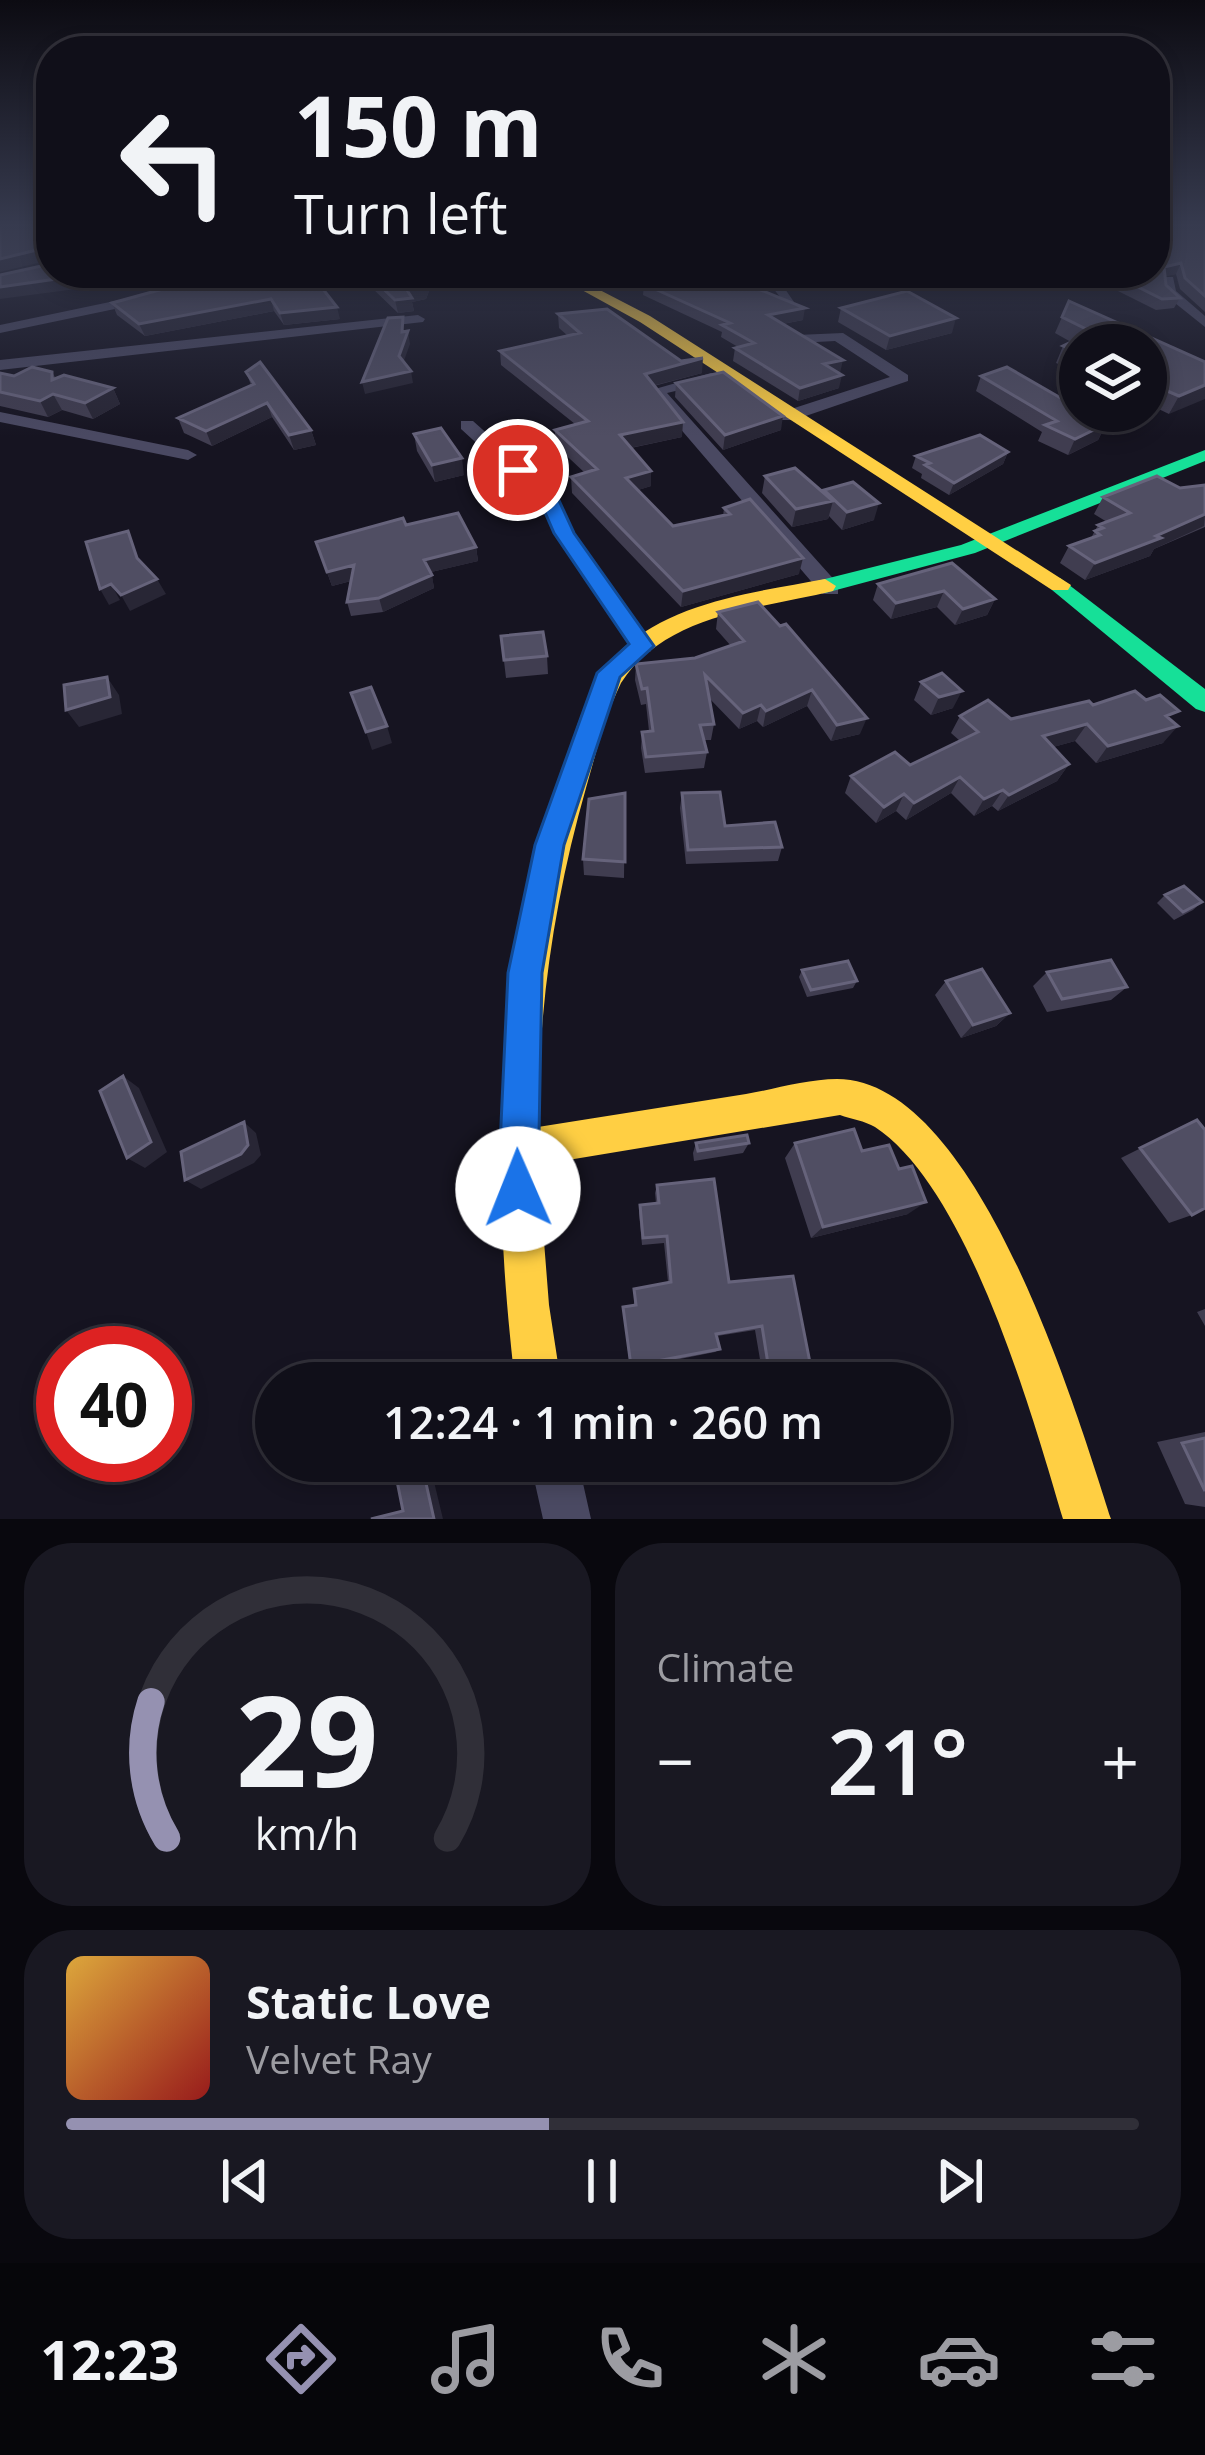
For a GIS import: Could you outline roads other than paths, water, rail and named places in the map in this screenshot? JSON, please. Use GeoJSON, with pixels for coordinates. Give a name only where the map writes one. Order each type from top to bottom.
{"type":"FeatureCollection","features":[{"type":"Feature","properties":{"kind":"street"},"geometry":{"type":"LineString","coordinates":[[0,329],[153,296]]}},
{"type":"Feature","properties":{"kind":"street"},"geometry":{"type":"LineString","coordinates":[[601,296],[673,334],[788,416],[992,537],[1109,620],[1205,703]]}},
{"type":"Feature","properties":{"kind":"street"},"geometry":{"type":"LineString","coordinates":[[786,296],[789,299]]}},
{"type":"Feature","properties":{"kind":"street"},"geometry":{"type":"LineString","coordinates":[[1175,296],[1201,315]]}},
{"type":"Feature","properties":{"kind":"street"},"geometry":{"type":"LineString","coordinates":[[0,364],[152,352],[302,326],[418,319]]}},
{"type":"Feature","properties":{"kind":"street"},"geometry":{"type":"LineString","coordinates":[[788,416],[902,378],[838,336],[797,339]]}},
{"type":"Feature","properties":{"kind":"street"},"geometry":{"type":"LineString","coordinates":[[727,376],[656,391],[830,590]]}},
{"type":"Feature","properties":{"kind":"street"},"geometry":{"type":"LineString","coordinates":[[0,417],[188,455]]}},
{"type":"Feature","properties":{"kind":"street"},"geometry":{"type":"LineString","coordinates":[[467,425],[549,499],[564,533],[642,646]]}},
{"type":"Feature","properties":{"kind":"street"},"geometry":{"type":"LineString","coordinates":[[534,1362],[524,1304],[516,1150],[525,973],[550,845],[609,673],[642,646],[718,614],[830,590],[936,560],[1205,455]]}},
{"type":"Feature","properties":{"kind":"street"},"geometry":{"type":"LineString","coordinates":[[516,1150],[855,1096],[893,1118],[935,1163],[984,1243],[1029,1333],[1087,1519]]}},
{"type":"Feature","properties":{"kind":"street"},"geometry":{"type":"LineString","coordinates":[[559,1482],[567,1519]]}}]}
